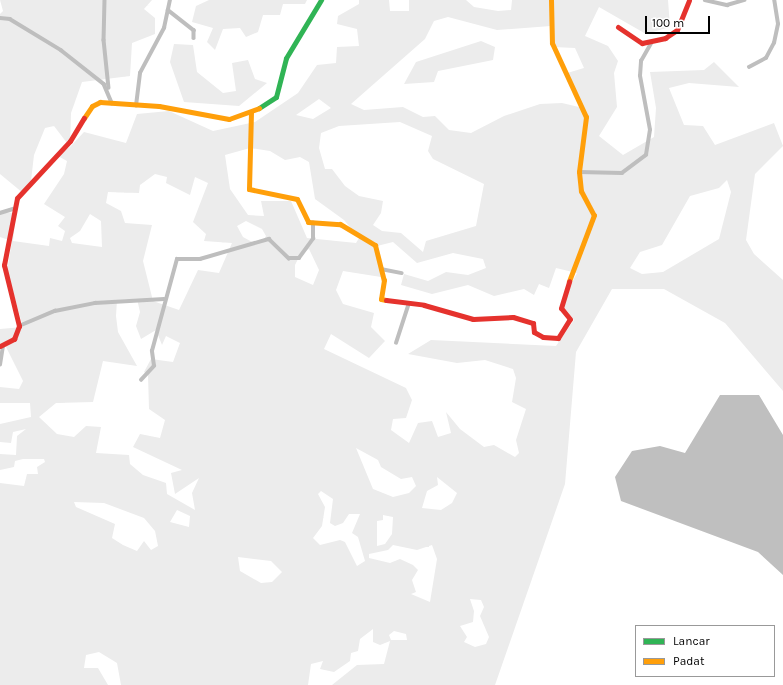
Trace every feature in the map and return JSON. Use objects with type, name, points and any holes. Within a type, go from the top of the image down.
[{"type":"street","points":[[106,0],[104,40],[109,89],[112,103]]},
{"type":"street","points":[[136,106],[140,73],[164,28],[170,0]]},
{"type":"street","points":[[0,365],[2,346],[14,339],[19,326],[4,273],[14,209],[21,190],[70,140],[92,106],[112,103],[185,109],[219,119],[251,112],[276,97],[286,58],[321,0]]},
{"type":"street","points":[[251,112],[248,189],[297,199],[306,220],[313,223],[340,224],[375,245],[381,269],[381,300],[408,305],[424,304],[473,319],[513,317],[533,323],[534,332],[543,337],[558,338],[570,319],[561,308],[562,301],[594,215],[581,191],[579,172],[586,117],[552,42],[551,0]]},
{"type":"street","points":[[579,172],[622,173],[646,155],[650,130],[640,76],[641,61],[651,44],[677,30],[689,0]]},
{"type":"street","points":[[705,0],[727,5],[744,0]]},
{"type":"street","points":[[749,67],[766,58],[774,43],[778,24],[774,0]]},
{"type":"street","points":[[168,10],[194,30],[194,38]]},
{"type":"street","points":[[0,18],[10,19],[40,35],[109,89]]},
{"type":"street","points":[[618,27],[629,37],[651,44]]},
{"type":"street","points":[[0,213],[14,209]]},
{"type":"street","points":[[141,380],[154,366],[152,351],[164,316],[164,299],[173,281],[177,259],[200,259],[269,239],[289,258],[299,258],[313,239],[313,223]]},
{"type":"street","points":[[381,269],[402,273]]},
{"type":"street","points":[[19,326],[55,311],[95,303],[164,299]]},
{"type":"street","points":[[396,343],[408,305]]},
{"type":"shaded area","points":[[0,0],[152,0],[144,9],[155,18],[155,34],[132,43],[130,76],[82,82],[71,113],[70,147],[54,126],[45,128],[34,155],[31,181],[23,193],[0,174],[0,14],[3,11]]},
{"type":"shaded area","points":[[209,0],[307,0],[305,4],[283,4],[280,15],[263,15],[258,32],[246,37],[240,28],[223,29],[215,50],[207,42],[213,28],[192,22],[196,6]]},
{"type":"shaded area","points":[[359,0],[389,0],[390,11],[409,11],[409,0],[466,0],[474,7],[498,11],[511,10],[512,0],[668,0],[670,27],[646,34],[599,7],[585,36],[608,46],[618,61],[614,73],[617,107],[599,136],[623,155],[654,137],[656,108],[650,72],[704,70],[714,62],[739,87],[689,83],[669,88],[684,125],[703,126],[715,145],[774,123],[783,146],[755,174],[746,240],[754,254],[783,280],[783,391],[725,323],[664,289],[612,289],[576,352],[565,484],[495,685],[332,685],[357,665],[384,664],[390,641],[380,645],[373,642],[373,629],[360,639],[358,651],[351,653],[350,661],[334,672],[320,669],[323,661],[311,664],[308,685],[121,685],[117,663],[99,652],[86,655],[84,668],[98,668],[108,685],[0,685],[0,483],[24,486],[27,474],[38,474],[37,467],[45,462],[44,459],[23,459],[15,461],[14,467],[0,470],[0,454],[16,455],[17,436],[26,429],[13,432],[11,443],[0,442],[0,424],[31,417],[30,403],[0,403],[0,387],[19,389],[23,381],[6,347],[0,346],[0,329],[23,327],[7,271],[12,241],[0,237],[0,212],[16,213],[13,241],[49,246],[50,238],[62,241],[65,231],[58,226],[65,217],[44,204],[64,174],[67,161],[56,155],[70,147],[84,132],[126,143],[137,114],[169,111],[213,131],[255,122],[298,93],[317,65],[336,63],[337,47],[359,46],[357,29],[337,24],[338,16],[359,4]],"holes":[[[448,17],[497,30],[551,26],[553,47],[575,48],[584,68],[564,74],[583,108],[562,103],[540,104],[504,116],[471,133],[449,130],[435,116],[423,117],[403,107],[364,110],[351,104],[425,39],[434,21]],[[319,99],[331,108],[313,119],[296,115]],[[400,122],[432,136],[428,151],[433,159],[484,184],[476,226],[426,241],[423,252],[401,233],[382,231],[373,225],[381,213],[383,201],[359,196],[345,186],[332,169],[325,169],[319,148],[321,133],[339,126]],[[250,148],[270,151],[285,160],[300,157],[309,162],[315,199],[344,220],[359,238],[356,243],[307,238],[291,201],[261,201],[264,216],[248,215],[230,189],[225,155]],[[155,174],[167,177],[166,183],[190,195],[195,177],[208,183],[193,222],[206,234],[204,241],[232,243],[219,273],[198,270],[179,310],[153,301],[143,261],[152,225],[125,223],[121,211],[106,203],[108,192],[139,193],[140,185]],[[727,180],[731,192],[719,239],[663,272],[642,274],[630,268],[640,252],[662,245],[690,196],[719,188]],[[90,214],[101,221],[102,247],[72,243],[70,238],[80,231]],[[246,221],[262,229],[266,236],[263,241],[254,243],[243,237],[237,226]],[[393,242],[417,263],[453,253],[483,259],[486,268],[468,275],[446,272],[428,281],[404,274],[401,285],[432,294],[468,285],[494,296],[524,289],[534,295],[539,284],[549,288],[556,268],[577,273],[561,303],[574,320],[556,346],[431,340],[408,354],[457,363],[485,360],[513,369],[516,378],[512,402],[526,409],[516,440],[519,453],[515,457],[494,445],[484,447],[460,429],[446,412],[451,433],[438,437],[432,421],[418,423],[409,443],[391,430],[393,419],[406,418],[412,400],[406,388],[324,349],[331,334],[369,358],[385,341],[371,327],[374,313],[343,304],[336,290],[343,271],[381,277],[377,246]],[[309,249],[319,270],[313,285],[295,277],[295,265],[301,253]],[[137,299],[140,312],[136,326],[141,339],[156,330],[162,345],[166,336],[180,343],[173,362],[151,359],[144,372],[148,375],[149,409],[165,420],[160,438],[140,434],[133,447],[182,470],[171,473],[175,494],[199,478],[192,493],[195,510],[167,494],[166,483],[143,475],[130,464],[129,455],[96,453],[101,427],[86,426],[74,437],[57,434],[39,417],[56,403],[93,402],[103,361],[137,366],[118,332],[116,316],[117,300]],[[356,448],[378,460],[381,467],[401,479],[412,477],[416,486],[409,493],[393,497],[373,489]],[[437,477],[457,493],[452,503],[441,510],[422,508],[427,491],[438,485]],[[321,491],[333,499],[330,523],[335,526],[343,523],[349,514],[360,514],[352,533],[358,537],[365,561],[357,566],[345,542],[340,540],[320,545],[313,538],[322,526],[325,507],[318,494]],[[74,502],[104,503],[144,518],[155,531],[158,546],[151,550],[144,541],[137,551],[112,538],[115,524],[76,507]],[[177,510],[190,516],[189,527],[170,522]],[[383,515],[393,517],[392,534],[385,544],[377,546],[377,521],[383,520]],[[393,545],[417,550],[432,545],[437,559],[430,602],[411,594],[416,592],[412,580],[418,570],[413,565],[400,559],[390,563],[369,558],[369,554],[388,550]],[[238,557],[271,561],[282,572],[272,582],[261,583],[240,571]],[[470,599],[481,600],[484,607],[480,616],[489,637],[486,644],[475,647],[464,642],[467,637],[460,626],[473,622],[474,611]],[[394,631],[406,634],[407,640],[391,640],[389,635]]]},
{"type":"shaded area","points":[[481,41],[495,47],[493,60],[438,71],[434,82],[404,84],[416,62]]},
{"type":"shaded area","points":[[174,44],[193,45],[197,72],[223,93],[236,91],[232,63],[248,60],[255,79],[267,83],[239,106],[184,102],[170,62]]},
{"type":"shaded area","points":[[720,395],[759,395],[783,435],[783,575],[758,552],[621,501],[615,477],[632,451],[660,446],[685,453]]},
{"type":"traffic: fast","points":[[259,108],[276,97],[286,58],[321,0]]},
{"type":"traffic: slow","points":[[551,0],[552,43],[586,117],[579,172],[581,191],[594,215],[569,281]]},
{"type":"traffic: slow","points":[[84,118],[92,106],[100,102],[159,106],[229,119],[259,108]]},
{"type":"traffic: slow","points":[[251,112],[249,189],[297,199],[308,222],[340,224],[375,245],[384,280],[381,299],[386,300]]},
{"type":"traffic: jam","points":[[618,27],[642,43],[665,38],[677,30],[689,0]]},
{"type":"traffic: jam","points":[[0,346],[14,339],[19,326],[4,265],[17,198],[70,141],[84,118]]},
{"type":"traffic: jam","points":[[386,300],[424,305],[473,319],[513,317],[533,323],[534,332],[543,337],[558,338],[570,319],[561,308],[569,281]]}]
